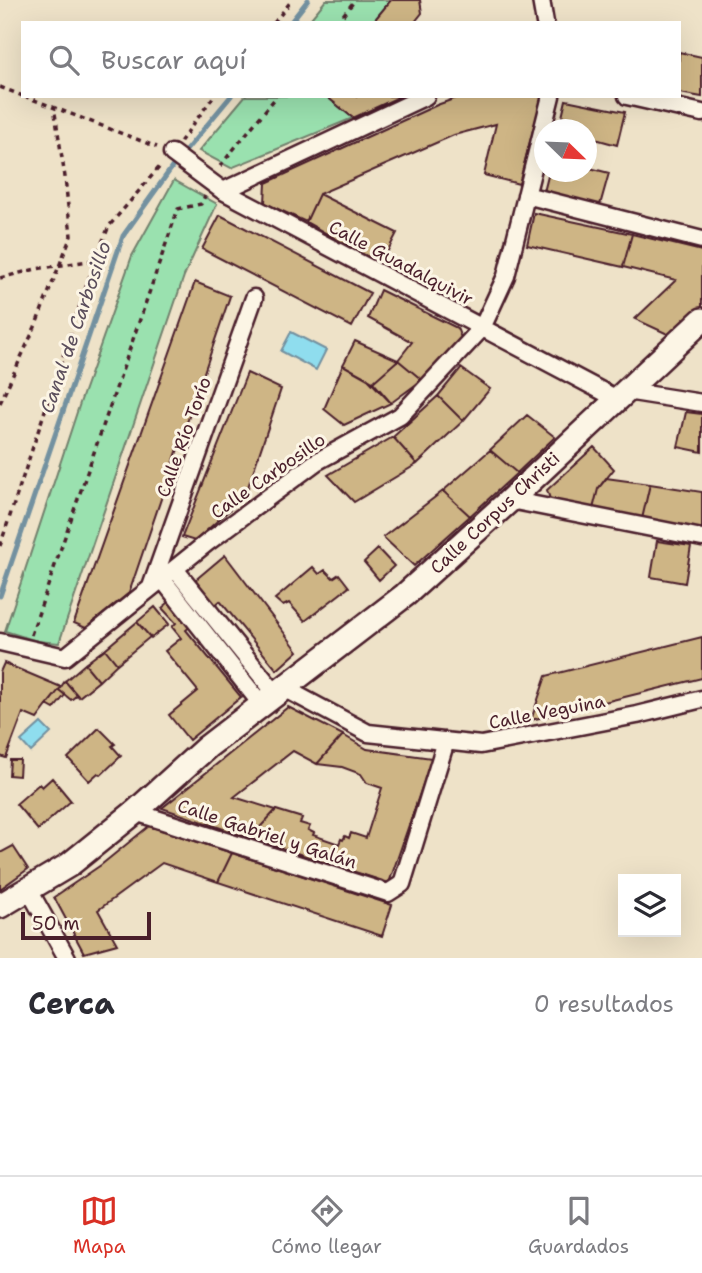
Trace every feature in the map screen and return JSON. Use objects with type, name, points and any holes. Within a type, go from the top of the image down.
[{"type":"main road","name":"Calle Corpus Christi","points":[[0,906],[69,865],[135,812],[207,747],[405,595],[702,320]]},
{"type":"street","points":[[541,0],[545,21]]},
{"type":"street","points":[[223,191],[422,98]]},
{"type":"street","name":"Calle Carbosillo","points":[[0,642],[65,657],[316,462],[400,415],[482,328],[506,276],[550,98]]},
{"type":"street","points":[[636,98],[702,113]]},
{"type":"street","name":"Calle Guadalquivir","points":[[172,153],[223,191],[482,328],[622,395],[702,403]]},
{"type":"street","points":[[526,195],[702,240]]},
{"type":"street","name":"Calle Río Torío","points":[[162,579],[254,298]]},
{"type":"street","points":[[510,500],[702,538]]},
{"type":"street","points":[[162,579],[274,696]]},
{"type":"street","name":"Calle Veguina","points":[[274,696],[368,733],[481,745],[637,715],[702,699]]},
{"type":"street","name":"Calle Gabriel y Galán","points":[[135,812],[388,893],[402,884],[446,741]]},
{"type":"street","points":[[29,890],[67,958]]},
{"type":"path","points":[[276,21],[292,0]]},
{"type":"path","points":[[339,21],[355,0]]},
{"type":"path","points":[[0,87],[21,95]]},
{"type":"path","points":[[29,98],[172,153]]},
{"type":"path","points":[[0,546],[95,260],[109,226],[172,153],[213,98]]},
{"type":"path","points":[[220,166],[275,98]]},
{"type":"path","points":[[0,403],[35,327],[71,236],[54,107]]},
{"type":"path","points":[[29,642],[178,209],[201,204],[207,195]]},
{"type":"path","points":[[0,278],[95,260]]},
{"type":"green space","points":[[326,0],[391,0],[374,21],[309,21]]},
{"type":"green space","points":[[243,98],[328,98],[353,118],[231,168],[199,151]]},
{"type":"green space","points":[[174,180],[217,204],[184,276],[59,643],[37,641],[5,631],[132,256]]},
{"type":"water","points":[[291,332],[326,350],[316,370],[281,351]]},
{"type":"water","points":[[41,723],[51,733],[31,752],[21,741]]},
{"type":"building","points":[[391,0],[420,0],[422,13],[416,21],[374,21]]},
{"type":"building","points":[[681,52],[702,57],[702,97],[681,93]]},
{"type":"building","points":[[328,98],[397,98],[353,118]]},
{"type":"building","points":[[456,98],[541,98],[519,184],[484,175],[496,124],[454,135],[319,194],[306,222],[265,203],[266,183]]},
{"type":"building","points":[[566,100],[625,112],[617,145],[597,139],[597,119],[562,119]]},
{"type":"building","points":[[597,170],[609,173],[600,205],[544,192],[546,182],[597,182]]},
{"type":"building","points":[[319,194],[397,233],[381,264],[306,222]]},
{"type":"building","points":[[534,213],[632,234],[623,267],[527,245]]},
{"type":"building","points":[[220,215],[370,293],[352,327],[202,249]]},
{"type":"building","points":[[632,234],[702,251],[702,307],[672,336],[635,319],[676,280],[623,267]]},
{"type":"building","points":[[195,282],[230,296],[129,593],[86,628],[74,623]]},
{"type":"building","points":[[380,290],[457,328],[461,338],[422,380],[398,360],[412,342],[368,318]]},
{"type":"building","points":[[355,341],[398,360],[373,382],[343,365]]},
{"type":"building","points":[[398,360],[422,380],[391,403],[373,382]]},
{"type":"building","points":[[343,365],[367,378],[391,403],[344,425],[324,409]]},
{"type":"building","points":[[461,368],[490,389],[463,421],[438,396]]},
{"type":"building","points":[[247,373],[281,389],[245,496],[195,541],[182,537]]},
{"type":"building","points":[[438,396],[463,421],[417,464],[393,437]]},
{"type":"building","points":[[686,412],[702,414],[702,452],[678,447]]},
{"type":"building","points":[[527,415],[555,437],[517,473],[490,450]]},
{"type":"building","points":[[393,437],[417,464],[354,502],[328,475]]},
{"type":"building","points":[[594,447],[614,469],[598,489],[593,509],[551,502],[547,490]]},
{"type":"building","points":[[490,450],[517,473],[470,516],[443,491]]},
{"type":"building","points":[[606,478],[650,484],[642,519],[593,509],[598,489]]},
{"type":"building","points":[[650,484],[702,492],[702,530],[642,519]]},
{"type":"building","points":[[443,491],[470,516],[414,566],[383,537]]},
{"type":"building","points":[[657,541],[691,546],[685,583],[651,577]]},
{"type":"building","points":[[378,549],[394,566],[379,580],[364,562]]},
{"type":"building","points":[[225,555],[298,651],[277,670],[220,601],[186,630],[241,697],[189,740],[169,715],[198,691],[165,651],[181,638],[172,627],[176,623],[162,608]]},
{"type":"building","points":[[313,567],[319,574],[325,570],[333,578],[339,574],[349,587],[305,621],[289,603],[283,606],[275,599]]},
{"type":"building","points":[[155,607],[169,624],[151,638],[137,622]]},
{"type":"building","points":[[137,622],[150,637],[117,664],[105,649]]},
{"type":"building","points":[[702,637],[702,678],[531,720],[546,676]]},
{"type":"building","points":[[105,649],[117,664],[99,681],[85,664]]},
{"type":"building","points":[[4,663],[61,687],[37,719],[23,713],[6,758],[0,756],[0,672]]},
{"type":"building","points":[[85,664],[99,681],[79,697],[65,681]]},
{"type":"building","points":[[65,681],[77,695],[71,700],[59,690]]},
{"type":"building","points":[[59,690],[65,695],[54,709],[47,705]]},
{"type":"building","points":[[288,707],[343,735],[317,764],[293,751],[234,797],[276,810],[250,838],[162,808]]},
{"type":"building","points":[[99,728],[115,744],[112,746],[121,756],[101,775],[98,773],[89,781],[68,758]]},
{"type":"building","points":[[343,735],[367,749],[432,758],[389,883],[250,838],[276,810],[302,818],[300,823],[310,826],[308,830],[314,833],[313,835],[339,844],[345,836],[349,838],[351,833],[366,838],[382,788],[367,783],[361,774],[342,767],[317,764]]},
{"type":"building","points":[[10,760],[20,760],[19,776],[9,775]]},
{"type":"building","points":[[52,778],[71,801],[38,830],[16,804],[39,784],[42,787]]},
{"type":"building","points":[[149,826],[232,853],[218,882],[162,863],[98,910],[117,944],[84,953],[54,897],[101,865]]},
{"type":"building","points":[[13,846],[28,869],[0,889],[0,853]]},
{"type":"building","points":[[232,853],[392,905],[382,936],[218,882]]},
{"type":"waterway","name":"Canal de Carbosillo","points":[[292,21],[308,0]]},
{"type":"waterway","name":"Canal de Carbosillo","points":[[0,596],[123,236],[173,166],[229,98]]}]
